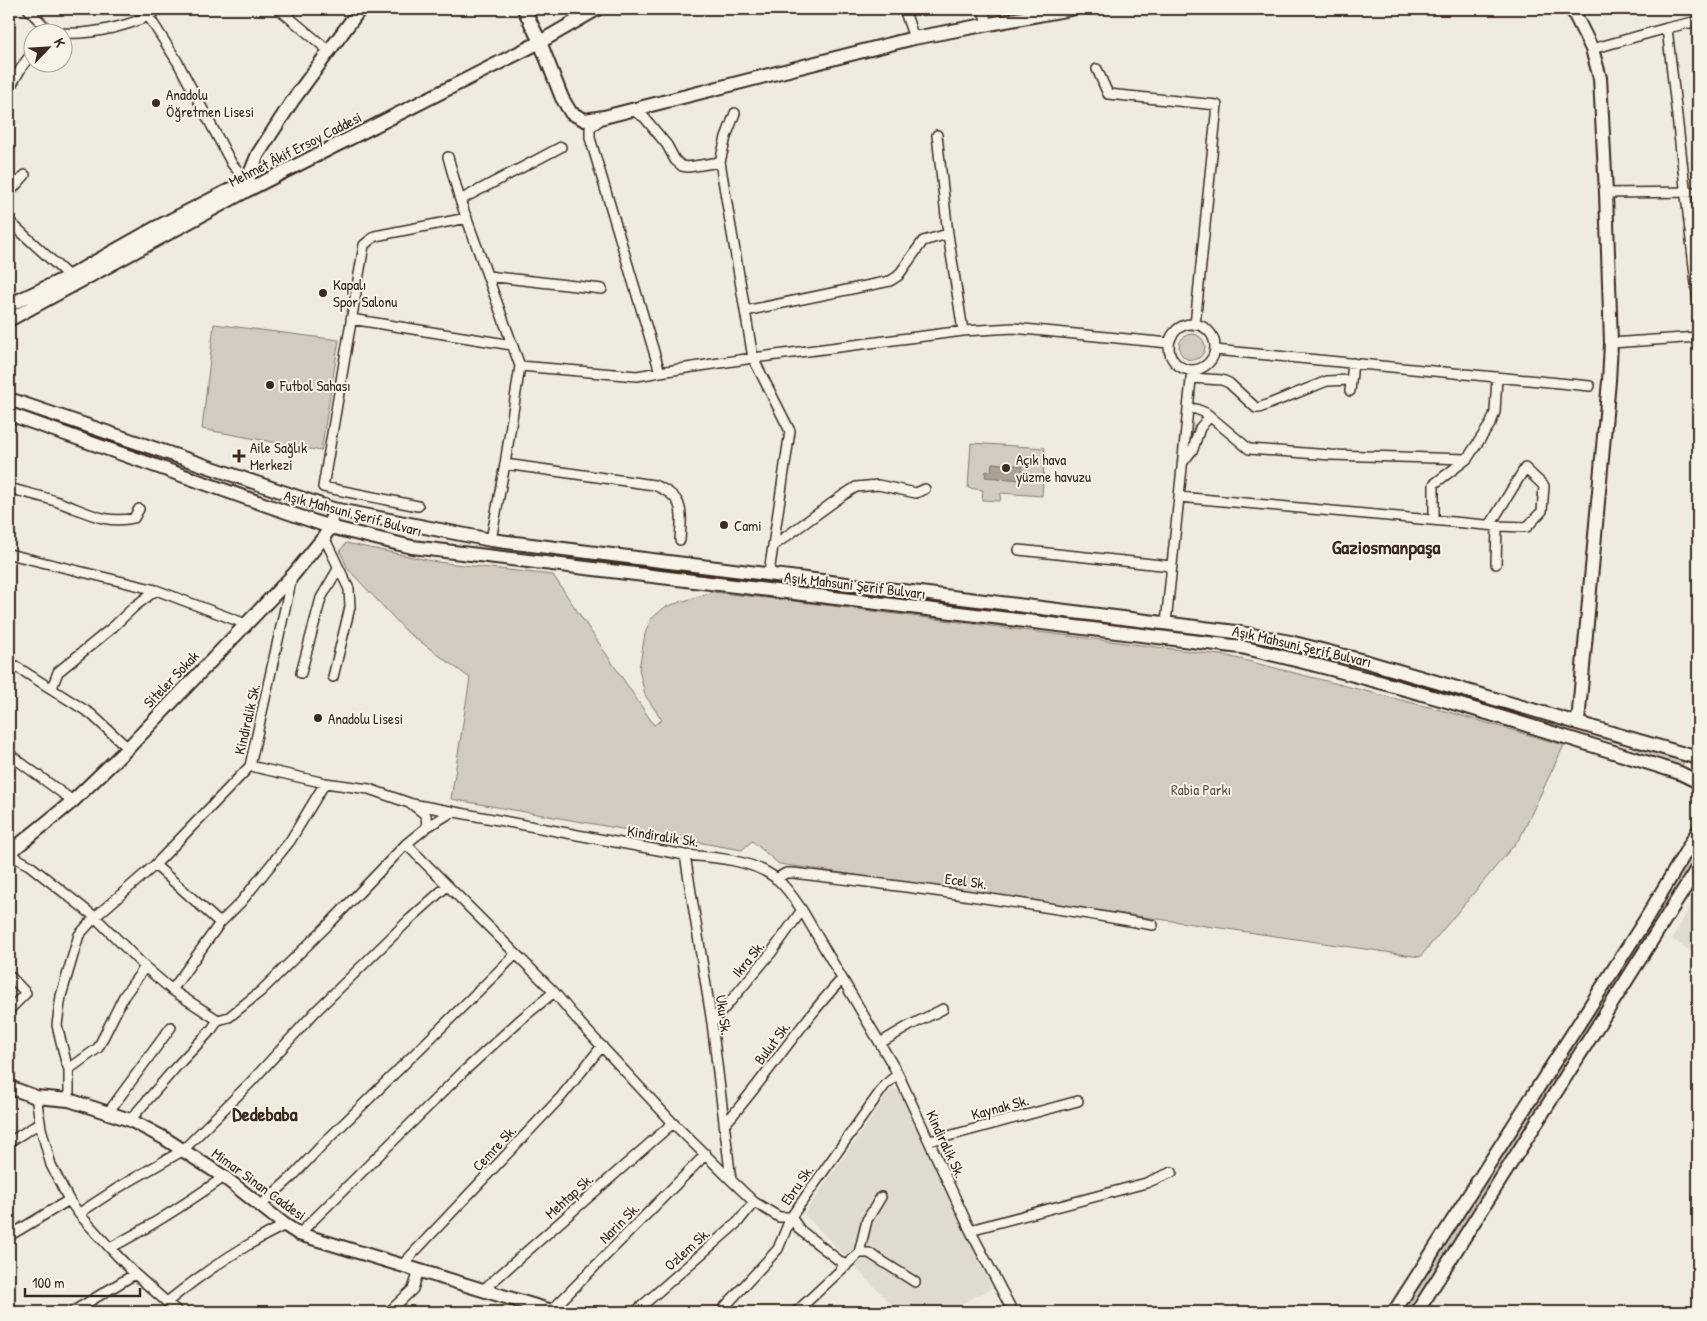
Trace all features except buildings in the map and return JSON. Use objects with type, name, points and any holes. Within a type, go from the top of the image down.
[{"type":"main road","points":[[247,181],[258,154],[293,100],[360,9]]},
{"type":"main road","points":[[524,9],[562,98],[572,113],[585,120],[604,117],[914,38],[988,24],[1017,14],[1071,9]]},
{"type":"main road","name":"Mehmet Âkif Ersoy Caddesi","points":[[9,305],[73,280],[246,192],[538,38],[582,9]]},
{"type":"main road","name":"Mehmet Âkif Ersoy Caddesi","points":[[9,320],[157,227],[597,9]]},
{"type":"main road","points":[[1572,9],[1592,49],[1600,78],[1611,343],[1578,722]]},
{"type":"main road","name":"Aşık Mahsuni Şerif Bulvarı","points":[[9,399],[333,509],[491,540],[1236,632],[1290,642],[1364,661],[1698,758]]},
{"type":"main road","name":"Aşık Mahsuni Şerif Bulvarı","points":[[9,414],[188,478],[327,532],[412,547],[1241,647],[1324,666],[1479,709],[1680,773],[1698,782]]},
{"type":"main road","name":"Siteler Sokak","points":[[9,853],[74,801],[128,748],[293,575],[327,532],[333,509]]},
{"type":"main road","points":[[1394,1312],[1644,922],[1698,832]]},
{"type":"main road","points":[[1417,1312],[1698,867]]},
{"type":"main road","name":"Mimar Sinan Caddesi","points":[[9,1087],[36,1097],[69,1100],[130,1120],[164,1138],[224,1177],[299,1234],[484,1290],[531,1309],[553,1312]]},
{"type":"street","points":[[28,9],[40,22]]},
{"type":"street","points":[[72,34],[104,31],[146,12],[159,9]]},
{"type":"street","points":[[279,9],[329,50]]},
{"type":"street","points":[[904,9],[914,38]]},
{"type":"street","points":[[982,9],[988,24]]},
{"type":"street","points":[[146,12],[177,61],[232,164],[247,181]]},
{"type":"street","points":[[1592,49],[1698,21]]},
{"type":"street","points":[[1667,28],[1698,302]]},
{"type":"street","points":[[9,88],[22,65]]},
{"type":"street","points":[[1097,69],[1108,94],[1217,105],[1195,325]]},
{"type":"street","points":[[632,110],[644,117],[668,145],[675,160],[682,166],[688,167],[720,162]]},
{"type":"street","points":[[736,113],[726,137],[720,162],[745,311],[753,358],[790,431],[769,573]]},
{"type":"street","points":[[604,117],[590,128],[590,138],[660,372]]},
{"type":"street","points":[[937,135],[948,234],[963,331]]},
{"type":"street","points":[[460,200],[561,147]]},
{"type":"street","points":[[448,156],[460,200],[520,366],[491,540]]},
{"type":"street","points":[[9,193],[25,175]]},
{"type":"street","points":[[1606,193],[1698,192]]},
{"type":"street","points":[[418,506],[322,486],[364,245],[375,236],[467,218]]},
{"type":"street","points":[[9,221],[73,280]]},
{"type":"street","points":[[745,311],[890,281],[898,276],[923,242],[948,234]]},
{"type":"street","points":[[488,276],[602,289]]},
{"type":"street","points":[[351,319],[512,345]]},
{"type":"street","points":[[1191,374],[1207,364],[1215,350],[1214,343],[1208,332],[1202,327],[1195,325],[1179,329],[1173,335],[1169,343],[1173,361],[1191,374],[1229,383],[1256,408],[1327,381],[1351,380]]},
{"type":"street","points":[[520,366],[637,376],[753,358],[963,331],[1013,328],[1169,343]]},
{"type":"street","points":[[1611,343],[1698,337]]},
{"type":"street","points":[[1215,350],[1590,386]]},
{"type":"street","points":[[1350,391],[1352,363]]},
{"type":"street","points":[[1166,623],[1191,374]]},
{"type":"street","points":[[1434,520],[1434,484],[1467,459],[1492,423],[1497,377]]},
{"type":"street","points":[[1188,408],[1206,413],[1249,449],[1331,455],[1467,459]]},
{"type":"street","points":[[1183,462],[1193,449],[1200,428],[1210,416]]},
{"type":"street","points":[[505,464],[654,485],[668,490],[676,498],[681,514],[680,540]]},
{"type":"street","points":[[1179,497],[1434,520],[1494,525],[1527,527],[1542,511],[1544,486],[1525,468],[1494,525],[1496,564]]},
{"type":"street","points":[[773,546],[856,487],[878,485],[916,493],[925,489]]},
{"type":"street","points":[[9,488],[57,501],[105,519],[121,521],[134,518],[139,509]]},
{"type":"street","points":[[327,532],[338,569],[349,589],[350,607],[333,677]]},
{"type":"street","points":[[1019,550],[1171,566]]},
{"type":"street","points":[[9,554],[156,590],[246,624]]},
{"type":"street","points":[[301,673],[322,598],[338,569]]},
{"type":"street","name":"Kindiralik Sk.","points":[[293,575],[250,766],[325,783],[369,789],[412,804],[452,812],[685,855],[724,858],[755,868],[776,879],[802,910],[898,1074],[970,1230],[1013,1312]]},
{"type":"street","points":[[52,688],[58,672],[156,590]]},
{"type":"street","points":[[9,662],[91,714],[128,748]]},
{"type":"street","points":[[9,754],[74,801]]},
{"type":"street","points":[[69,1100],[69,1069],[57,1025],[61,996],[79,935],[95,917],[155,865],[250,766]]},
{"type":"street","points":[[172,990],[220,923],[241,902],[290,841],[325,783]]},
{"type":"street","points":[[412,804],[426,815],[427,827]]},
{"type":"street","points":[[130,1120],[218,1020],[230,1017],[261,991],[406,844],[427,827],[452,812]]},
{"type":"street","points":[[406,844],[554,992],[580,1023],[673,1123],[731,1180],[754,1202],[779,1217],[791,1218],[800,1230],[846,1266]]},
{"type":"street","points":[[9,853],[29,865],[95,917],[145,967],[172,990],[218,1020]]},
{"type":"street","name":"Uku Sk.","points":[[685,855],[712,1023],[731,1180]]},
{"type":"street","points":[[155,865],[220,923]]},
{"type":"street","name":"Ecel Sk.","points":[[776,879],[793,873],[922,888],[1153,925]]},
{"type":"street","points":[[80,1216],[84,1210],[120,1186],[182,1151],[244,1089],[316,1011],[447,886]]},
{"type":"street","name":"Ikra Sk.","points":[[712,1023],[771,953],[802,910]]},
{"type":"street","points":[[260,1206],[293,1176],[323,1144],[515,955]]},
{"type":"street","points":[[69,1069],[98,1048],[124,996],[145,967]]},
{"type":"street","points":[[9,975],[26,993],[9,1010]]},
{"type":"street","name":"Bulut Sk.","points":[[725,1124],[748,1098],[820,1002],[842,979]]},
{"type":"street","points":[[299,1234],[462,1073],[554,992]]},
{"type":"street","points":[[880,1043],[943,1008]]},
{"type":"street","points":[[107,1114],[171,1027]]},
{"type":"street","name":"Cemre Sk.","points":[[402,1265],[561,1097],[602,1046]]},
{"type":"street","name":"Ebru Sk.","points":[[720,1312],[778,1249],[791,1218],[885,1085],[898,1074]]},
{"type":"street","points":[[36,1097],[40,1122],[52,1165],[69,1200],[80,1216],[135,1274],[178,1312]]},
{"type":"street","name":"Kaynak Sk.","points":[[930,1141],[1078,1101]]},
{"type":"street","points":[[9,1142],[40,1122]]},
{"type":"street","name":"Mehtap Sk.","points":[[484,1290],[673,1123]]},
{"type":"street","name":"Narin Sk.","points":[[553,1312],[706,1154]]},
{"type":"street","points":[[970,1230],[1146,1183],[1172,1172]]},
{"type":"street","points":[[110,1248],[180,1208],[224,1177]]},
{"type":"street","points":[[796,1312],[859,1253],[867,1220],[881,1197]]},
{"type":"street","points":[[9,1236],[69,1200]]},
{"type":"street","name":"Ozlem Sk.","points":[[635,1312],[738,1222],[754,1202]]},
{"type":"street","points":[[167,1302],[218,1262],[285,1225]]},
{"type":"street","points":[[859,1253],[869,1253],[915,1282]]},
{"type":"street","points":[[389,1312],[413,1290],[418,1270]]},
{"type":"street","points":[[72,1312],[135,1274]]},
{"type":"shaded area","name":"Açık hava yüzme havuzu","points":[[992,463],[1023,466],[1021,480],[985,477],[986,471],[991,472]]},
{"type":"shaded area","points":[[1698,893],[1698,956],[1672,939]]},
{"type":"shaded area","points":[[892,1088],[901,1090],[992,1288],[948,1312],[899,1312],[804,1214]]},
{"type":"green space","name":"Futbol Sahası","points":[[214,324],[339,340],[321,451],[202,429]]},
{"type":"green space","points":[[1192,334],[1201,338],[1205,347],[1201,356],[1192,360],[1183,356],[1179,347],[1183,338]]},
{"type":"green space","name":"Açık hava yüzme havuzu","points":[[971,443],[1045,448],[1042,496],[1001,493],[1000,501],[982,500],[983,490],[968,488]]},
{"type":"green space","name":"Rabia Parkı","points":[[346,543],[437,562],[553,575],[654,725],[662,720],[645,695],[639,669],[645,634],[650,620],[665,607],[712,592],[1228,656],[1452,713],[1564,745],[1520,838],[1420,957],[779,864],[752,841],[742,850],[451,799],[470,678],[407,632],[348,569],[340,551]]},
{"type":"green space","points":[[1640,745],[1684,759],[1682,767],[1638,753]]},
{"type":"green space","points":[[1698,842],[1698,858],[1409,1312],[1401,1312]]},
{"type":"place","name":"Anadolu Öğretmen Lisesi","points":[[156,103]]},
{"type":"place","name":"Kapalı Spor Salonu","points":[[323,293]]},
{"type":"place","name":"Futbol Sahası","points":[[270,385]]},
{"type":"place","name":"Aile Sağlık Merkezi","points":[[239,456]]},
{"type":"place","name":"Açık hava yüzme havuzu","points":[[1006,468]]},
{"type":"place","name":"Cami","points":[[724,525]]},
{"type":"place","name":"Anadolu Lisesi","points":[[318,718]]},
{"type":"district","name":"Gaziosmanpaşa","points":[[1386,546]]},
{"type":"district","name":"Dedebaba","points":[[265,1113]]}]
